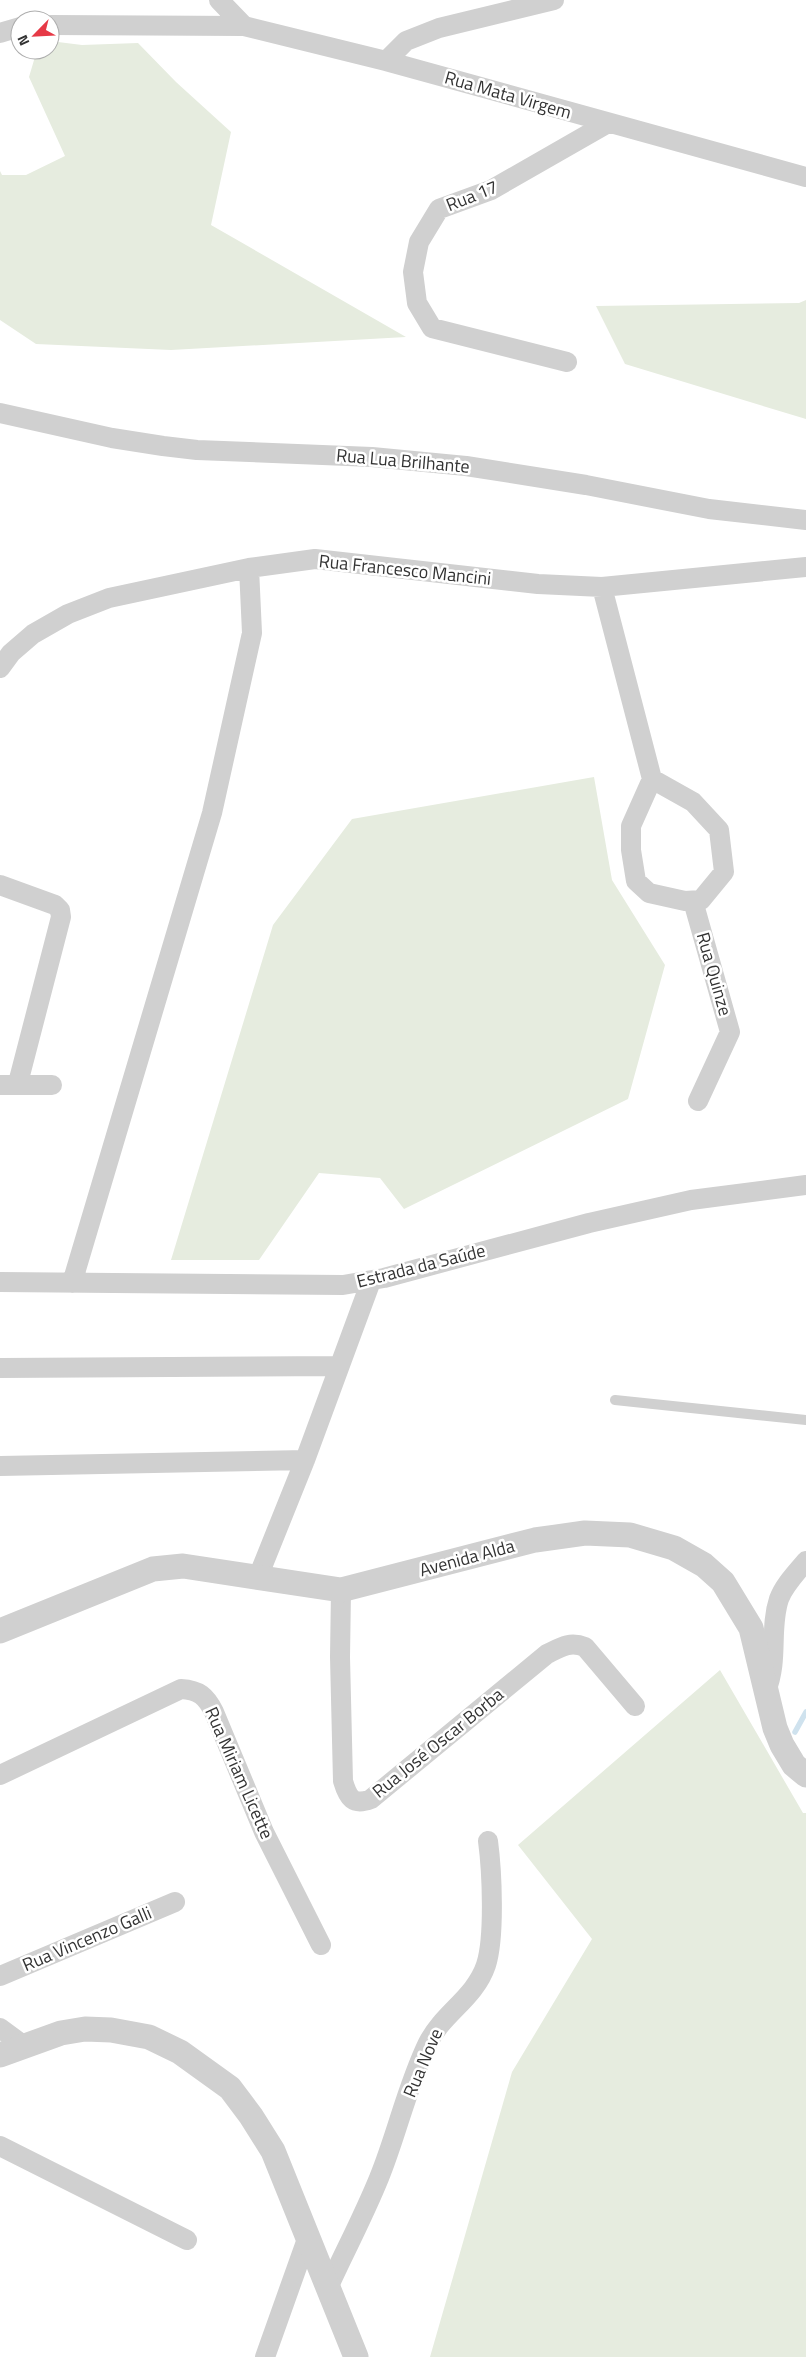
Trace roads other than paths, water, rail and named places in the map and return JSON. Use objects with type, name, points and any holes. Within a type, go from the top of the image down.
[{"type":"street","points":[[219,0],[244,26]]},
{"type":"street","points":[[386,61],[406,41],[439,28],[554,0]]},
{"type":"street","name":"Rua Mata Virgem","points":[[60,24],[244,26],[386,61],[806,177]]},
{"type":"street","name":"Rua 17","points":[[567,362],[432,328],[417,303],[413,272],[419,242],[439,209],[491,190],[608,123]]},
{"type":"street","name":"Rua Lua Brilhante","points":[[0,413],[112,438],[163,446],[207,450],[372,457],[466,466],[586,485],[710,509],[806,520]]},
{"type":"street","name":"Rua Francesco Mancini","points":[[0,668],[11,653],[33,634],[68,614],[109,598],[249,568],[315,559],[538,584],[602,587],[806,567]]},
{"type":"street","points":[[72,1282],[212,814],[252,632],[249,568]]},
{"type":"street","points":[[602,587],[652,780],[631,826],[631,850],[636,881],[649,893],[685,901],[701,900],[724,872],[719,830],[693,802],[652,780]]},
{"type":"street","points":[[0,885],[55,905],[60,910],[61,917],[9,1084],[52,1085]]},
{"type":"street","name":"Rua Quinze","points":[[694,901],[730,1032],[698,1101]]},
{"type":"street","name":"Estrada da Saúde","points":[[0,1282],[343,1285],[371,1281],[589,1223],[691,1200],[806,1184]]},
{"type":"street","points":[[258,1577],[305,1460],[371,1281]]},
{"type":"street","points":[[0,1368],[339,1366]]},
{"type":"street","points":[[0,1466],[305,1460]]},
{"type":"street","name":"Avenida Alda","points":[[0,1631],[153,1569],[183,1566],[341,1590],[535,1540],[585,1533],[630,1535],[674,1548],[704,1564],[723,1582],[750,1628],[775,1728],[782,1745],[794,1765],[806,1775]]},
{"type":"street","points":[[766,1691],[772,1676],[776,1610],[779,1597],[806,1561]]},
{"type":"street","name":"Rua José Oscar Borba","points":[[341,1590],[340,1657],[343,1781],[346,1793],[353,1800],[361,1803],[371,1799],[547,1654],[564,1645],[576,1643],[585,1647],[635,1706]]},
{"type":"street","name":"Rua Miriam Licette","points":[[0,1775],[181,1689],[195,1690],[206,1697],[214,1712],[264,1832],[321,1945]]},
{"type":"street","name":"Rua Nove","points":[[328,2288],[379,2179],[427,2044],[443,2019],[476,1986],[486,1965],[491,1916],[491,1863],[488,1841]]},
{"type":"street","name":"Rua Vincenzo Galli","points":[[0,1976],[175,1902]]},
{"type":"street","points":[[0,2028],[23,2045]]},
{"type":"street","points":[[0,2056],[23,2045],[61,2033],[94,2029],[111,2030],[149,2037],[180,2052],[230,2088],[251,2116],[273,2152],[356,2357]]},
{"type":"street","points":[[0,2146],[187,2240]]},
{"type":"street","points":[[265,2357],[307,2239]]},
{"type":"lane","points":[[616,1400],[806,1420]]},
{"type":"waterway","points":[[795,1732],[806,1712]]}]
